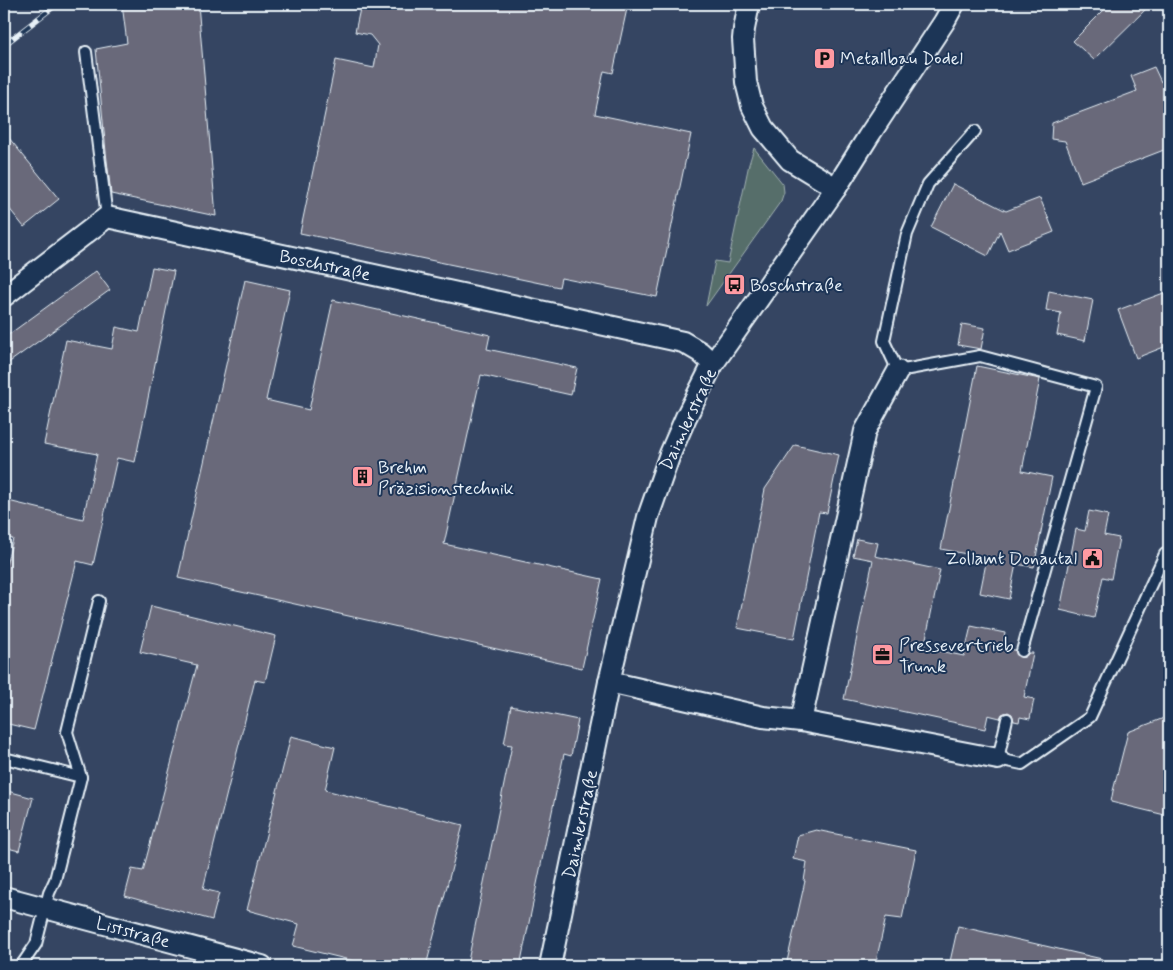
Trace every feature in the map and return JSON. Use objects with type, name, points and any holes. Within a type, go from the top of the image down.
[{"type":"street","points":[[750,4],[743,39],[746,82],[752,106],[763,128],[790,160],[836,188]]},
{"type":"street","name":"Daimlerstraße","points":[[550,966],[610,682],[648,517],[670,454],[686,417],[713,364],[836,188],[954,4]]},
{"type":"street","points":[[4,296],[107,217]]},
{"type":"street","name":"Boschstraße","points":[[107,217],[683,342],[700,352],[713,364]]},
{"type":"street","points":[[801,721],[865,431],[898,371]]},
{"type":"street","points":[[610,682],[763,717],[801,721],[998,760]]},
{"type":"street","name":"Liststraße","points":[[4,897],[262,966]]},
{"type":"lane","points":[[86,52],[107,217]]},
{"type":"lane","points":[[975,131],[928,184],[907,234],[884,341],[898,371],[980,356],[1096,386],[1022,651]]},
{"type":"lane","points":[[1007,719],[998,760],[1022,764],[1090,717],[1165,554]]},
{"type":"lane","points":[[21,966],[36,944],[49,894],[55,880],[80,777],[67,732],[100,601]]},
{"type":"lane","points":[[4,758],[80,777]]},
{"type":"shaded area","points":[[4,4],[1169,4],[1169,966],[4,966]]},
{"type":"green space","points":[[754,148],[783,184],[784,192],[781,201],[706,306],[715,261],[728,263]]},
{"type":"building","points":[[122,4],[198,4],[216,216],[111,194],[96,49],[127,43]]},
{"type":"building","points":[[361,4],[628,4],[613,73],[604,71],[595,114],[691,134],[657,297],[561,278],[559,287],[300,233],[336,60],[374,68],[378,45],[370,35],[355,32]]},
{"type":"building","points":[[1110,4],[1151,4],[1094,60],[1073,41]]},
{"type":"building","points":[[1154,67],[1161,82],[1169,79],[1169,148],[1081,182],[1065,141],[1051,139],[1052,123],[1137,91],[1131,76]]},
{"type":"building","points":[[4,132],[59,199],[24,227],[4,202]]},
{"type":"building","points":[[953,184],[1006,211],[1040,198],[1054,232],[1008,250],[1000,231],[988,256],[931,227]]},
{"type":"building","points":[[152,267],[174,271],[135,462],[117,458],[93,565],[77,561],[34,730],[4,723],[4,573],[13,539],[4,537],[4,500],[83,519],[97,454],[44,444],[66,340],[112,349],[116,327],[139,332]]},
{"type":"building","points":[[96,271],[110,290],[4,366],[4,338]]},
{"type":"building","name":"Brehm Präzisionstechnik","points":[[245,280],[290,290],[266,400],[309,410],[333,300],[490,335],[487,349],[577,368],[571,395],[481,375],[444,544],[602,579],[582,668],[178,578]]},
{"type":"building","points":[[1049,291],[1093,300],[1085,341],[1057,335],[1061,313],[1046,310]]},
{"type":"building","points":[[1169,291],[1169,345],[1136,358],[1118,310]]},
{"type":"building","points":[[962,324],[985,328],[981,349],[958,345]]},
{"type":"building","points":[[977,366],[1040,379],[1022,471],[1052,477],[1034,567],[1016,564],[1009,599],[980,593],[987,558],[941,549]]},
{"type":"building","points":[[795,445],[839,455],[827,513],[819,512],[794,639],[737,628],[765,489]]},
{"type":"building","name":"Zollamt Donautal","points":[[1089,511],[1108,515],[1104,535],[1119,538],[1111,579],[1103,577],[1094,618],[1060,610],[1076,529],[1085,531]]},
{"type":"building","points":[[857,539],[878,543],[875,556],[940,570],[924,648],[964,656],[971,626],[1005,633],[1002,648],[1015,650],[1020,657],[1033,653],[1024,697],[1034,699],[1030,719],[1020,717],[1019,722],[1014,721],[1012,714],[1008,712],[1002,714],[1000,718],[988,715],[985,729],[844,699],[873,560],[853,556]]},
{"type":"building","points":[[151,606],[276,636],[265,682],[255,680],[203,889],[219,893],[212,920],[125,896],[132,869],[143,871],[197,665],[140,652]]},
{"type":"building","points":[[511,706],[578,720],[571,756],[564,754],[520,966],[467,966],[512,745],[504,744]]},
{"type":"building","points":[[1169,716],[1169,816],[1111,802],[1128,732]]},
{"type":"building","points":[[291,736],[335,747],[325,790],[463,825],[426,966],[374,966],[293,946],[299,924],[247,910]]},
{"type":"building","points":[[4,790],[33,798],[19,851],[4,847]]},
{"type":"building","points":[[816,830],[916,850],[902,919],[886,917],[875,966],[786,966],[805,881],[807,862],[793,859],[798,835]]},
{"type":"building","points":[[958,926],[1102,959],[1101,966],[949,966]]},
{"type":"railway","points":[[4,10],[11,4]]},
{"type":"railway","points":[[4,45],[57,4]]},
{"type":"place","name":"Metallbau Dodel","points":[[824,58]]},
{"type":"place","name":"Boschstraße","points":[[734,285]]},
{"type":"place","name":"Brehm Präzisionstechnik","points":[[362,477]]},
{"type":"place","name":"Zollamt Donautal","points":[[1093,558]]},
{"type":"place","name":"Pressevertrieb Trunk","points":[[883,655]]}]
